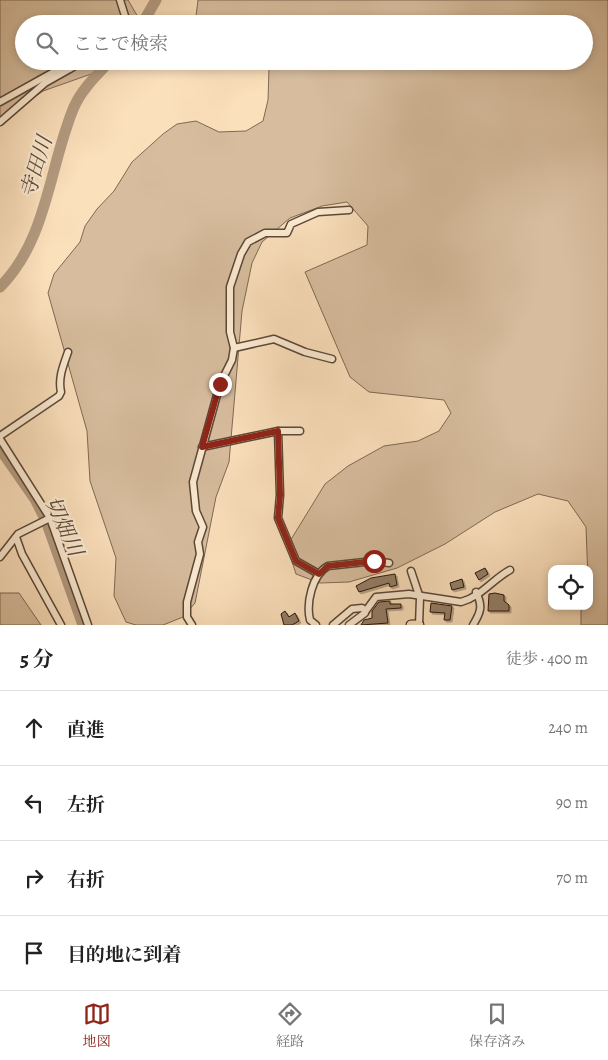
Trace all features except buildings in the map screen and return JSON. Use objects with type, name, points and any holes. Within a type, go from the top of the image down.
[{"type":"main road","points":[[411,625],[419,625]]},
{"type":"street","points":[[120,0],[125,15]]},
{"type":"street","points":[[0,102],[57,70]]},
{"type":"street","points":[[0,122],[45,83],[68,70]]},
{"type":"street","points":[[192,625],[187,617],[187,602],[200,554],[198,542],[203,527],[196,511],[193,482],[220,384],[232,360],[234,348],[230,332],[230,287],[241,254],[248,242],[265,233],[287,233],[290,224],[318,212],[349,210]]},
{"type":"street","points":[[234,348],[274,339],[304,352],[332,359]]},
{"type":"street","points":[[68,352],[59,384],[61,392],[59,396],[0,438],[50,518],[88,625]]},
{"type":"street","points":[[202,447],[278,431],[300,431]]},
{"type":"street","points":[[278,431],[280,495],[278,518],[296,561],[319,574]]},
{"type":"street","points":[[0,557],[16,537],[50,518]]},
{"type":"street","points":[[16,537],[22,554],[61,625]]},
{"type":"street","points":[[316,625],[310,620],[309,605],[313,585],[319,574],[328,566],[374,561],[389,563]]},
{"type":"street","points":[[349,625],[365,612],[376,597],[420,596],[461,602],[477,594],[510,570]]},
{"type":"street","points":[[411,571],[420,596],[419,625]]},
{"type":"street","points":[[473,625],[481,610],[477,594]]},
{"type":"street","points":[[333,625],[352,609],[362,608],[365,612]]},
{"type":"shaded area","points":[[0,0],[128,0],[137,15],[15,15],[15,70],[102,70],[43,91],[21,106],[0,126]]},
{"type":"shaded area","points":[[198,0],[608,0],[608,625],[581,625],[581,610],[593,610],[593,565],[587,565],[586,527],[568,501],[538,494],[495,512],[445,544],[397,568],[349,582],[320,583],[296,574],[287,546],[325,484],[348,466],[384,446],[418,441],[439,431],[451,413],[444,400],[369,392],[350,377],[305,272],[367,245],[368,226],[347,202],[322,206],[290,218],[262,242],[252,263],[242,311],[229,462],[216,497],[195,603],[183,617],[163,625],[136,625],[126,622],[114,596],[116,558],[90,481],[87,431],[48,293],[54,274],[80,242],[85,226],[97,209],[114,191],[132,162],[177,124],[196,121],[219,132],[246,131],[263,121],[268,100],[269,70],[593,70],[593,15],[196,15]]},
{"type":"shaded area","points":[[0,593],[19,593],[41,625],[0,625]]},
{"type":"waterway","name":"寺田川","points":[[147,15],[156,0]]},
{"type":"waterway","name":"寺田川","points":[[0,287],[16,268],[38,225],[66,130],[77,100],[102,70]]},
{"type":"waterway","name":"切畑川","points":[[0,449],[35,499],[46,521],[83,625]]},
{"type":"route","points":[[220,384],[202,447],[278,431],[280,495],[277,513],[285,538],[296,561],[319,574],[328,566],[374,561]]}]
